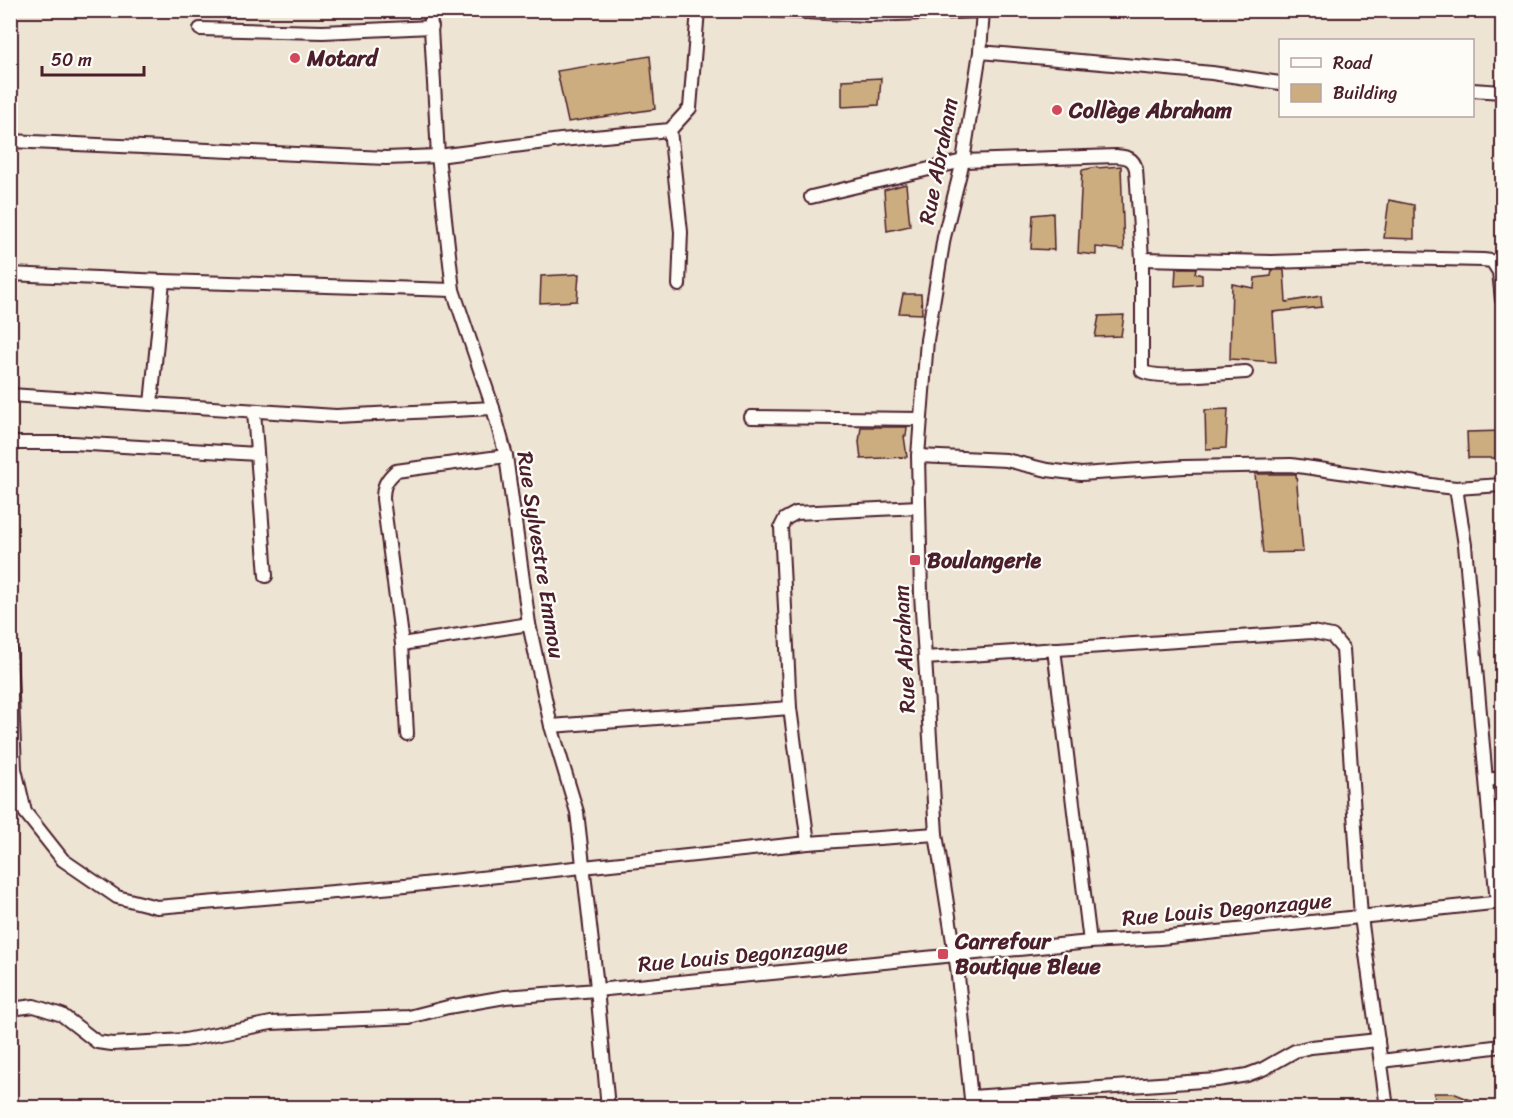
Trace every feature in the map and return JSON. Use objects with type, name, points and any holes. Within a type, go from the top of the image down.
[{"type":"street","name":"Rue Sylvestre Emmou","points":[[430,10],[438,156],[453,290],[493,408],[506,456],[529,624],[551,726],[577,812],[608,1107]]},
{"type":"street","points":[[10,141],[386,158],[438,156],[670,129],[690,108],[698,10]]},
{"type":"street","points":[[759,10],[869,15],[983,11]]},
{"type":"street","name":"Rue Abraham","points":[[971,1102],[955,956],[936,834],[921,594],[918,456],[927,340],[944,237],[963,161],[980,52],[983,11]]},
{"type":"street","points":[[200,29],[323,32],[432,27]]},
{"type":"street","points":[[980,52],[1212,73],[1279,83]]},
{"type":"street","points":[[1474,90],[1503,92]]},
{"type":"street","points":[[670,129],[680,205],[679,285]]},
{"type":"street","points":[[811,197],[963,161],[1116,156],[1129,158],[1136,169],[1142,259],[1142,370],[1146,374],[1168,375],[1246,372]]},
{"type":"street","points":[[1142,259],[1272,262],[1395,258],[1492,261],[1499,272],[1503,300]]},
{"type":"street","points":[[10,274],[453,290]]},
{"type":"street","points":[[151,404],[163,281]]},
{"type":"street","points":[[10,395],[336,416],[493,408]]},
{"type":"street","points":[[254,411],[266,576]]},
{"type":"street","points":[[751,417],[920,419]]},
{"type":"street","points":[[10,443],[73,443],[257,454]]},
{"type":"street","points":[[407,734],[402,644],[383,488],[388,478],[396,471],[506,456]]},
{"type":"street","points":[[918,456],[1006,460],[1047,470],[1081,474],[1184,467],[1292,465],[1369,478],[1456,488],[1503,485]]},
{"type":"street","points":[[1456,488],[1466,545],[1500,903]]},
{"type":"street","points":[[808,843],[790,708],[781,526],[785,519],[796,513],[919,507]]},
{"type":"street","points":[[402,644],[529,624]]},
{"type":"street","points":[[926,658],[1312,632],[1332,636],[1343,650],[1361,917],[1387,1107]]},
{"type":"street","points":[[1054,649],[1089,942]]},
{"type":"street","points":[[10,650],[15,769],[26,812],[63,860],[117,897],[157,907],[405,886],[808,843],[936,834]]},
{"type":"street","points":[[551,726],[790,708]]},
{"type":"street","points":[[1487,780],[1503,778]]},
{"type":"street","name":"Rue Louis Degonzague","points":[[10,1009],[34,1006],[62,1016],[97,1042],[112,1044],[185,1040],[272,1023],[409,1017],[448,1007],[506,997],[1089,942],[1160,938],[1500,903]]},
{"type":"street","points":[[971,1102],[1217,1080],[1247,1075],[1295,1051],[1311,1047],[1377,1040]]},
{"type":"street","points":[[1381,1061],[1503,1046]]},
{"type":"building","points":[[650,56],[655,109],[568,122],[557,71]]},
{"type":"building","points":[[881,78],[879,105],[842,107],[842,80]]},
{"type":"building","points":[[1121,166],[1124,250],[1096,247],[1096,255],[1078,253],[1082,170]]},
{"type":"building","points":[[906,184],[910,226],[887,231],[884,190]]},
{"type":"building","points":[[1389,200],[1414,205],[1414,239],[1384,238]]},
{"type":"building","points":[[1053,213],[1054,250],[1031,249],[1033,215]]},
{"type":"building","points":[[1176,268],[1196,268],[1195,273],[1202,275],[1202,284],[1175,286]]},
{"type":"building","points":[[1272,270],[1284,270],[1286,302],[1321,296],[1322,307],[1273,312],[1276,362],[1230,359],[1232,284],[1254,288],[1255,278],[1271,276]]},
{"type":"building","points":[[579,274],[577,301],[540,303],[541,276]]},
{"type":"building","points":[[903,294],[921,294],[922,314],[899,313]]},
{"type":"building","points":[[1124,315],[1121,336],[1095,337],[1099,316]]},
{"type":"building","points":[[1228,409],[1226,448],[1206,449],[1205,410]]},
{"type":"building","points":[[861,427],[907,427],[906,436],[904,436],[907,457],[861,459],[859,442]]},
{"type":"building","points":[[1503,431],[1503,458],[1468,458],[1467,432]]},
{"type":"building","points":[[1255,474],[1296,474],[1303,552],[1263,553]]},
{"type":"building","points":[[1434,1093],[1453,1093],[1488,1107],[1436,1107]]},
{"type":"building","points":[[1177,1097],[1177,1107],[1137,1107],[1137,1098]]},
{"type":"place","name":"Motard","points":[[295,58]]},
{"type":"place","name":"Collège Abraham","points":[[1057,110]]},
{"type":"place","name":"Boulangerie","points":[[915,560]]},
{"type":"place","name":"Carrefour Boutique Bleue","points":[[943,954]]}]
